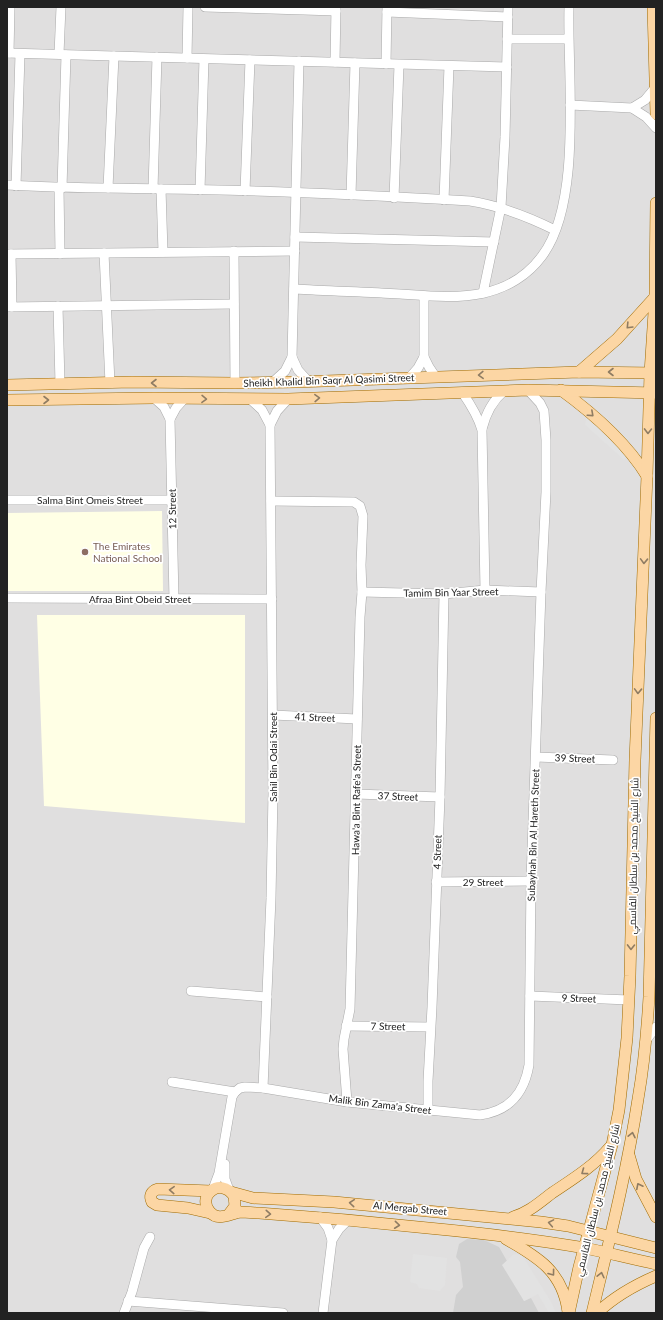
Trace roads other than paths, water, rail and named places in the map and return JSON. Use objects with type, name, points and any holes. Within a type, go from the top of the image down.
[{"type":"main road","points":[[653,7],[656,114]]},
{"type":"main road","points":[[653,373],[656,203]]},
{"type":"main road","points":[[579,372],[617,339],[655,297]]},
{"type":"main road","name":"Sheikh Khalid Bin Saqr Al Qasimi Street","points":[[7,385],[132,382],[235,383],[579,372],[653,373]]},
{"type":"main road","name":"شارع الشيخ محمد بن سلطان القاسمي","points":[[568,1313],[612,1145],[623,1074],[629,1000],[635,760],[647,476],[653,373]]},
{"type":"main road","points":[[107,399],[134,393],[136,388],[132,382]]},
{"type":"main road","name":"Sheikh Khalid Bin Saqr Al Qasimi Street","points":[[7,400],[154,398],[288,399],[528,390],[653,392]]},
{"type":"main road","points":[[561,390],[611,432],[633,454],[647,476]]},
{"type":"main road","name":"شارع الشيخ محمد بن سلطان القاسمي","points":[[592,1313],[628,1153],[638,1101],[646,1039],[649,997],[656,718]]},
{"type":"main road","points":[[509,1218],[528,1210],[586,1171],[600,1159],[612,1145]]},
{"type":"main road","points":[[628,1153],[636,1179],[656,1217]]},
{"type":"main road","points":[[210,1212],[156,1205],[152,1202],[151,1196],[152,1192],[158,1189],[196,1191],[212,1190],[219,1187],[230,1191],[235,1201],[235,1206],[229,1214],[221,1217],[213,1215],[206,1207],[205,1201],[207,1195],[212,1190]]},
{"type":"main road","name":"Al Mergab Street","points":[[230,1191],[253,1198],[334,1202],[509,1218],[568,1226],[656,1248]]},
{"type":"main road","name":"Al Mergab Street","points":[[229,1214],[248,1212],[320,1217],[498,1235],[585,1248],[656,1264]]},
{"type":"main road","points":[[498,1235],[535,1256],[550,1269],[563,1291],[568,1313]]},
{"type":"main road","points":[[597,1313],[624,1293],[656,1276]]},
{"type":"street","points":[[10,7],[8,53],[506,67]]},
{"type":"street","points":[[60,254],[63,55],[61,7]]},
{"type":"street","points":[[187,58],[188,7]]},
{"type":"street","points":[[205,7],[336,9],[335,62]]},
{"type":"street","points":[[483,293],[501,207],[506,130],[508,7]]},
{"type":"street","points":[[294,289],[424,296],[454,296],[483,293],[497,289],[510,284],[533,267],[550,244],[561,214],[567,179],[570,105],[568,39],[569,7]]},
{"type":"street","points":[[386,64],[387,10],[508,17]]},
{"type":"street","points":[[508,39],[568,39]]},
{"type":"street","points":[[20,54],[11,186],[245,191],[475,202],[501,207],[519,213],[555,230]]},
{"type":"street","points":[[108,188],[114,56]]},
{"type":"street","points":[[157,57],[157,189],[163,252]]},
{"type":"street","points":[[200,190],[204,59]]},
{"type":"street","points":[[245,191],[250,60]]},
{"type":"street","points":[[273,382],[285,371],[292,358],[299,61]]},
{"type":"street","points":[[351,195],[355,63]]},
{"type":"street","points":[[394,198],[399,65]]},
{"type":"street","points":[[444,200],[449,66]]},
{"type":"street","points":[[632,108],[646,100],[655,88]]},
{"type":"street","points":[[570,105],[632,108],[646,117],[656,128]]},
{"type":"street","points":[[295,237],[494,242]]},
{"type":"street","points":[[234,251],[235,383]]},
{"type":"street","points":[[234,304],[10,307],[9,254],[294,251]]},
{"type":"street","points":[[104,253],[110,383]]},
{"type":"street","points":[[424,296],[424,357],[428,367],[435,376]]},
{"type":"street","points":[[58,306],[60,384]]},
{"type":"street","points":[[410,377],[418,368],[424,357]]},
{"type":"street","points":[[292,358],[298,370],[308,381]]},
{"type":"street","name":"Subayhah Bin Al Hareth Street","points":[[497,1111],[516,1097],[527,1077],[529,1065],[531,882],[542,545],[546,492],[545,417],[540,402],[528,390]]},
{"type":"street","points":[[485,590],[482,430],[489,409],[494,401],[504,391]]},
{"type":"street","points":[[462,392],[474,410],[482,430]]},
{"type":"street","points":[[154,398],[164,407],[170,419]]},
{"type":"street","points":[[170,419],[176,408],[185,398]]},
{"type":"street","points":[[250,399],[262,410],[270,425]]},
{"type":"street","points":[[270,425],[277,411],[288,399]]},
{"type":"street","name":"12 Street","points":[[170,419],[174,599]]},
{"type":"street","name":"Sahil Bin Odai Street","points":[[263,1088],[268,997],[273,820],[270,425]]},
{"type":"street","name":"Salma Bint Omeis Street","points":[[7,500],[172,500]]},
{"type":"street","name":"Hawa'a Bint Rafe'a Street","points":[[271,501],[354,502],[360,506],[363,516],[350,1009],[344,1038],[343,1059],[347,1102]]},
{"type":"street","name":"Tamim Bin Yaar Street","points":[[362,592],[444,594],[485,590],[541,592]]},
{"type":"street","name":"4 Street","points":[[428,1110],[440,797],[444,594]]},
{"type":"street","name":"Afraa Bint Obeid Street","points":[[7,598],[272,599]]},
{"type":"street","name":"41 Street","points":[[273,715],[357,719]]},
{"type":"street","name":"39 Street","points":[[536,757],[613,760]]},
{"type":"street","name":"37 Street","points":[[356,794],[440,797]]},
{"type":"street","name":"29 Street","points":[[436,882],[531,882]]},
{"type":"street","points":[[192,991],[268,997]]},
{"type":"street","name":"9 Street","points":[[530,996],[629,1000]]},
{"type":"street","points":[[649,997],[656,1008]]},
{"type":"street","name":"7 Street","points":[[346,1026],[430,1027]]},
{"type":"street","points":[[646,1039],[656,1027]]},
{"type":"street","points":[[172,1082],[235,1092],[231,1102],[225,1145],[218,1177],[212,1190]]},
{"type":"street","name":"Malik Bin Zama'a Street","points":[[235,1092],[240,1088],[245,1087],[263,1088],[347,1102],[428,1110],[480,1115],[497,1111]]},
{"type":"street","points":[[225,1145],[225,1179],[230,1191]]},
{"type":"street","points":[[320,1217],[328,1228],[332,1240]]},
{"type":"street","points":[[323,1313],[332,1240],[339,1229],[348,1220]]},
{"type":"street","points":[[124,1313],[132,1292],[144,1248],[150,1237]]},
{"type":"street","points":[[128,1301],[283,1313]]},
{"type":"place","name":"The Emirates National School","points":[[85,552]]}]
